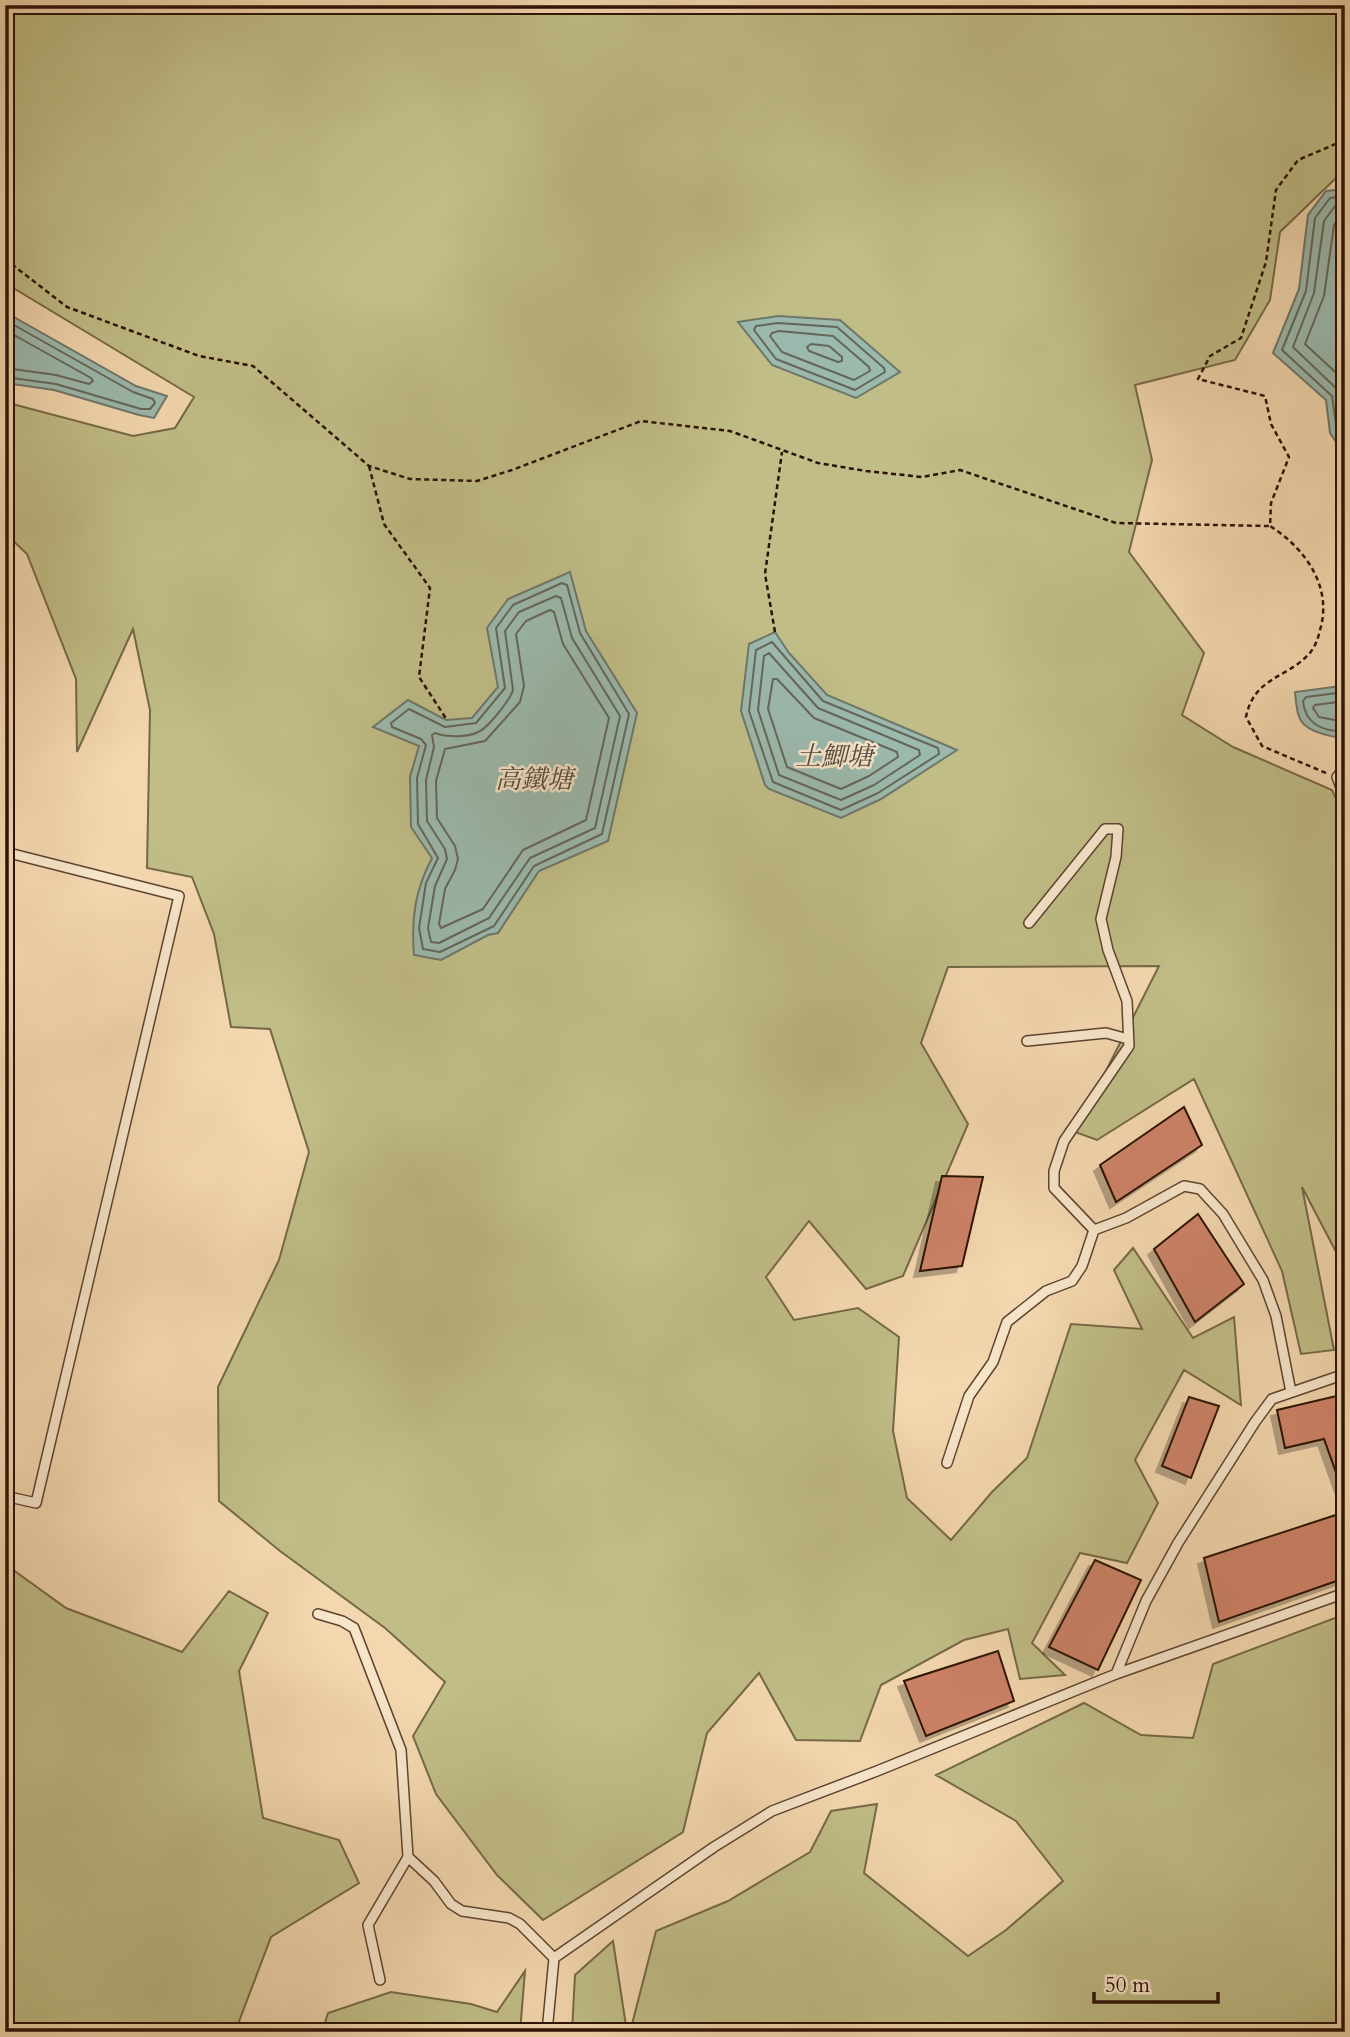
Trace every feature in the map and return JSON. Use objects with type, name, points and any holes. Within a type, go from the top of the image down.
[{"type":"lane","points":[[1345,767],[1337,778],[1345,798]]},
{"type":"lane","points":[[1029,923],[1105,829],[1118,829],[1116,857],[1101,919],[1108,950],[1127,1001],[1129,1046],[1065,1141],[1054,1171],[1054,1188],[1094,1230]]},
{"type":"lane","points":[[5,852],[179,896],[36,1503],[5,1496]]},
{"type":"lane","points":[[1027,1041],[1106,1033],[1128,1039]]},
{"type":"lane","points":[[1094,1230],[1126,1218],[1184,1186],[1200,1189],[1223,1214],[1263,1280],[1276,1316],[1291,1392]]},
{"type":"lane","points":[[947,1462],[969,1396],[993,1362],[1007,1322],[1046,1291],[1072,1281],[1082,1266],[1094,1230]]},
{"type":"lane","points":[[1116,1674],[1146,1601],[1178,1543],[1272,1399],[1345,1374]]},
{"type":"lane","points":[[547,2032],[554,1958],[714,1847],[772,1811],[877,1772],[1116,1674],[1345,1593]]},
{"type":"lane","points":[[318,1614],[342,1621],[354,1628],[401,1749],[408,1857],[368,1925],[380,1980]]},
{"type":"lane","points":[[408,1857],[434,1881],[451,1904],[462,1911],[509,1918],[520,1924],[554,1958]]},
{"type":"path","points":[[1270,526],[1271,503],[1289,457],[1271,424],[1265,396],[1198,379],[1210,356],[1241,338],[1266,262],[1276,190],[1298,160],[1345,140]]},
{"type":"path","points":[[5,259],[66,307],[199,356],[253,366],[369,466],[410,479],[477,481],[641,421],[730,431],[818,463],[866,471],[922,477],[960,470],[1116,523],[1270,526],[1291,538],[1315,574],[1324,595],[1324,615],[1317,643],[1308,655],[1264,686],[1249,702],[1245,718],[1262,746],[1337,778]]},
{"type":"path","points":[[775,632],[765,574],[782,450]]},
{"type":"path","points":[[369,466],[384,524],[429,588],[419,677],[447,720]]},
{"type":"shaded area","points":[[5,5],[1345,5],[1345,177],[1338,176],[1280,232],[1270,300],[1235,360],[1135,385],[1152,460],[1129,552],[1204,653],[1182,715],[1233,747],[1332,790],[1345,818],[1345,1269],[1302,1187],[1334,1350],[1301,1354],[1282,1271],[1194,1079],[1097,1140],[1075,1132],[1159,966],[948,967],[921,1043],[968,1124],[903,1276],[866,1289],[809,1221],[766,1277],[794,1320],[858,1308],[899,1337],[893,1431],[907,1498],[951,1540],[992,1492],[1027,1458],[1071,1324],[1142,1329],[1114,1270],[1133,1248],[1193,1338],[1234,1317],[1241,1405],[1184,1370],[1135,1460],[1158,1503],[1127,1563],[1080,1553],[1032,1643],[1065,1675],[1020,1679],[1008,1629],[964,1640],[881,1685],[860,1741],[796,1740],[759,1673],[707,1733],[683,1832],[543,1920],[497,1875],[436,1794],[413,1736],[445,1682],[385,1628],[280,1551],[219,1501],[218,1387],[279,1260],[309,1152],[270,1029],[231,1027],[214,934],[192,877],[147,868],[150,710],[133,629],[77,752],[76,679],[27,554],[5,533],[5,402],[133,436],[175,428],[194,397],[5,283]]},
{"type":"shaded area","points":[[5,1564],[66,1608],[182,1652],[229,1591],[268,1613],[239,1671],[263,1818],[339,1840],[359,1883],[271,1937],[235,2032],[5,2032]]},
{"type":"shaded area","points":[[1335,1618],[1345,1619],[1345,2032],[630,2032],[656,1931],[728,1901],[810,1852],[831,1811],[877,1804],[864,1873],[968,1956],[1006,1930],[1063,1881],[1016,1821],[936,1775],[1084,1703],[1141,1735],[1193,1738],[1213,1664]]},
{"type":"shaded area","points":[[613,1941],[627,2032],[572,2032],[575,1975]]},
{"type":"shaded area","points":[[525,1971],[520,2032],[322,2032],[328,2013],[391,1992],[471,2004],[497,2012]]},
{"type":"water","points":[[1345,189],[1345,455],[1330,433],[1326,400],[1273,353],[1299,289],[1308,215],[1326,191]]},
{"type":"water","points":[[5,312],[136,386],[167,396],[154,418],[54,390],[5,383]]},
{"type":"water","points":[[778,316],[840,320],[900,372],[856,398],[772,365],[738,322]]},
{"type":"water","name":"高鐵塘","points":[[570,572],[586,631],[637,713],[608,841],[539,871],[498,933],[488,935],[441,960],[414,955],[416,905],[432,858],[411,827],[410,777],[419,746],[373,727],[408,700],[446,720],[472,718],[498,687],[487,628],[508,599]]},
{"type":"water","name":"土鯽塘","points":[[775,632],[789,653],[827,695],[957,750],[881,799],[841,818],[769,789],[765,785],[741,711],[749,644]]},
{"type":"water","points":[[1345,683],[1345,737],[1323,734],[1303,724],[1298,714],[1295,692],[1341,686]]},
{"type":"building","points":[[1184,1107],[1202,1145],[1116,1202],[1100,1165]]},
{"type":"building","points":[[942,1176],[983,1177],[962,1266],[920,1271]]},
{"type":"building","points":[[1198,1214],[1244,1284],[1195,1322],[1154,1249]]},
{"type":"building","points":[[1345,1394],[1343,1492],[1324,1439],[1285,1448],[1277,1410]]},
{"type":"building","points":[[1189,1397],[1219,1406],[1191,1478],[1162,1466]]},
{"type":"building","points":[[1345,1512],[1345,1578],[1219,1622],[1204,1558]]},
{"type":"building","points":[[1095,1560],[1141,1580],[1098,1670],[1049,1647]]},
{"type":"building","points":[[998,1651],[1014,1701],[926,1736],[904,1681]]}]
